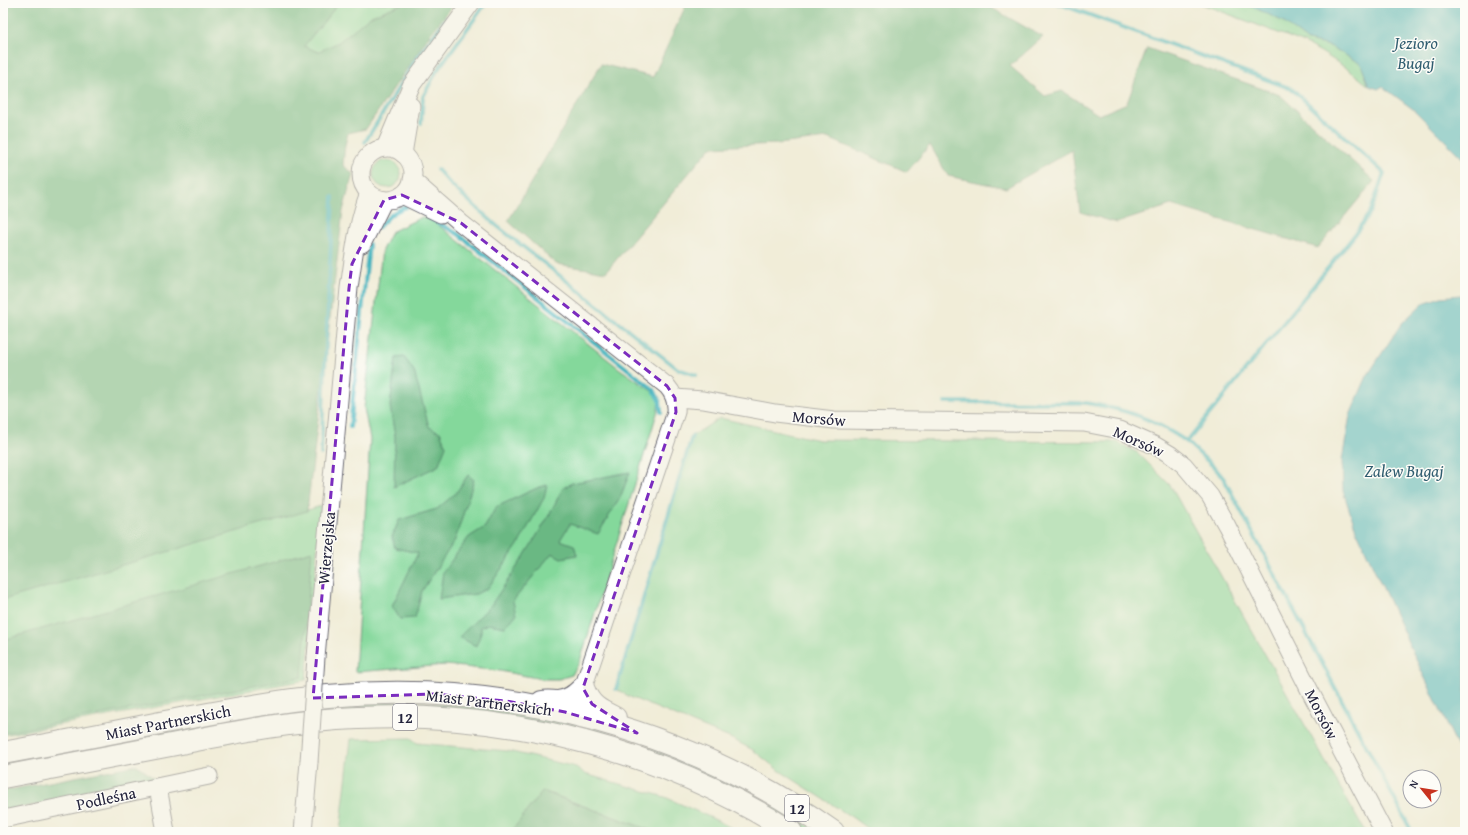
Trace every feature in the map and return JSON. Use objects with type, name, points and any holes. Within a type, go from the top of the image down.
[{"type":"main road","points":[[528,704],[566,700],[574,697],[584,688],[588,699],[592,704],[625,724],[636,733]]},
{"type":"main road","name":"Miast Partnerskich","points":[[3,753],[250,706],[328,696],[384,693],[434,694],[482,698],[528,704],[586,717],[691,753],[752,782],[802,811],[833,832]]},
{"type":"main road","name":"Miast Partnerskich","points":[[3,777],[211,737],[280,726],[357,718],[438,718],[501,724],[532,729],[580,740],[628,754],[663,767],[706,786],[746,806],[791,832]]},
{"type":"street","points":[[385,148],[407,92],[471,3]]},
{"type":"street","points":[[403,154],[409,114],[415,91],[424,68]]},
{"type":"street","points":[[385,148],[392,149],[403,154],[411,166],[412,180],[409,187],[402,195],[392,199],[384,200],[376,198],[369,193],[364,187],[361,172],[363,164],[372,153],[385,148]]},
{"type":"street","points":[[412,180],[461,223],[661,381],[671,390],[675,398],[677,405],[676,412],[584,688]]},
{"type":"street","name":"Wierzejska","points":[[303,832],[316,658],[342,357],[352,264],[361,217],[369,193]]},
{"type":"street","points":[[402,195],[461,223]]},
{"type":"street","name":"Wierzejska","points":[[352,264],[384,200]]},
{"type":"street","name":"Morsów","points":[[675,398],[703,400],[775,413],[834,420],[1084,423],[1120,430],[1156,446],[1184,465],[1210,496],[1227,526],[1384,832]]},
{"type":"street","name":"Podleśna","points":[[3,819],[209,776]]},
{"type":"street","points":[[158,787],[166,832]]},
{"type":"highlighted area","points":[[402,195],[461,223],[667,386],[675,398],[676,412],[583,688],[592,704],[637,733],[565,712],[506,701],[434,694],[313,698],[352,264],[384,200]]},
{"type":"green space","points":[[3,3],[339,3],[304,46],[318,52],[339,42],[369,17],[404,3],[455,3],[431,33],[366,129],[348,133],[343,165],[353,174],[343,211],[307,511],[3,600]]},
{"type":"green space","points":[[125,3],[404,3],[369,17],[339,42],[318,52],[303,46]]},
{"type":"green space","points":[[687,3],[983,3],[1043,37],[1010,66],[1045,96],[1062,91],[1099,115],[1127,103],[1147,48],[1280,95],[1374,181],[1318,248],[1171,205],[1117,223],[1080,212],[1072,150],[1006,188],[948,176],[930,145],[907,172],[828,138],[778,144],[711,147],[606,272],[556,264],[508,221],[601,64],[653,77]]},
{"type":"green space","points":[[1199,3],[1240,3],[1255,8],[1282,21],[1308,41],[1330,46],[1361,64],[1369,86],[1349,70],[1302,42]]},
{"type":"green space","points":[[387,160],[397,164],[401,174],[397,184],[387,188],[377,184],[373,174],[377,164]]},
{"type":"green space","points":[[422,217],[432,220],[620,369],[659,396],[658,410],[580,661],[572,675],[559,679],[542,679],[500,671],[446,665],[355,672],[370,439],[364,408],[382,250],[391,232]]},
{"type":"green space","points":[[404,357],[414,371],[429,427],[440,432],[446,446],[438,466],[394,487],[395,437],[390,406],[396,358]]},
{"type":"green space","points":[[720,418],[819,440],[1117,442],[1138,453],[1170,485],[1365,832],[872,832],[777,769],[753,750],[732,739],[630,697],[616,689],[692,436]]},
{"type":"green space","points":[[630,472],[620,498],[598,534],[570,524],[560,540],[574,545],[577,555],[561,558],[552,553],[513,601],[516,615],[505,627],[488,624],[481,627],[481,633],[476,646],[459,637],[491,605],[547,519],[563,488],[572,483]]},
{"type":"green space","points":[[468,475],[474,480],[455,540],[422,591],[415,618],[400,619],[392,606],[418,553],[395,548],[392,537],[399,520],[437,509],[456,493]]},
{"type":"green space","points":[[547,485],[544,498],[518,545],[488,588],[476,594],[439,599],[443,572],[469,537],[485,527],[496,507],[537,488]]},
{"type":"green space","points":[[321,506],[306,680],[3,735],[3,600]]},
{"type":"green space","points":[[312,551],[302,677],[3,733],[3,640]]},
{"type":"green space","points":[[400,701],[507,709],[602,730],[723,776],[819,832],[807,832],[770,810],[466,712],[3,769],[3,761],[299,707]]},
{"type":"green space","points":[[411,738],[417,743],[508,751],[576,767],[585,774],[665,797],[739,832],[655,832],[543,791],[511,832],[340,832],[351,739]]},
{"type":"green space","points":[[137,765],[160,783],[3,811],[3,791]]},
{"type":"green space","points":[[542,791],[655,832],[511,832]]},
{"type":"water","name":"Jezioro Bugaj","points":[[1240,3],[1465,3],[1465,161],[1414,110],[1383,87],[1378,89],[1369,86],[1361,64],[1330,46],[1308,41],[1282,21],[1255,8]]},
{"type":"water","name":"Zalew Bugaj","points":[[1460,295],[1465,297],[1465,762],[1356,530],[1343,491],[1342,460],[1350,415],[1367,376],[1401,324],[1423,303],[1441,297]]},
{"type":"waterway","points":[[421,123],[423,97],[436,72],[486,3]]},
{"type":"waterway","points":[[1057,3],[1292,89],[1384,173],[1371,211],[1353,237],[1187,442],[1215,468],[1224,479],[1412,832]]},
{"type":"waterway","points":[[365,142],[417,58],[447,18]]},
{"type":"waterway","points":[[437,169],[451,185],[497,226],[678,369],[696,375]]},
{"type":"waterway","points":[[321,454],[333,197]]},
{"type":"waterway","points":[[378,228],[387,218],[406,207]]},
{"type":"waterway","points":[[428,217],[458,234],[654,390],[660,402],[661,412]]},
{"type":"waterway","points":[[350,427],[369,244]]},
{"type":"waterway","points":[[945,402],[1086,403],[1139,416],[1151,421],[1187,442]]},
{"type":"waterway","points":[[616,689],[692,436]]}]
